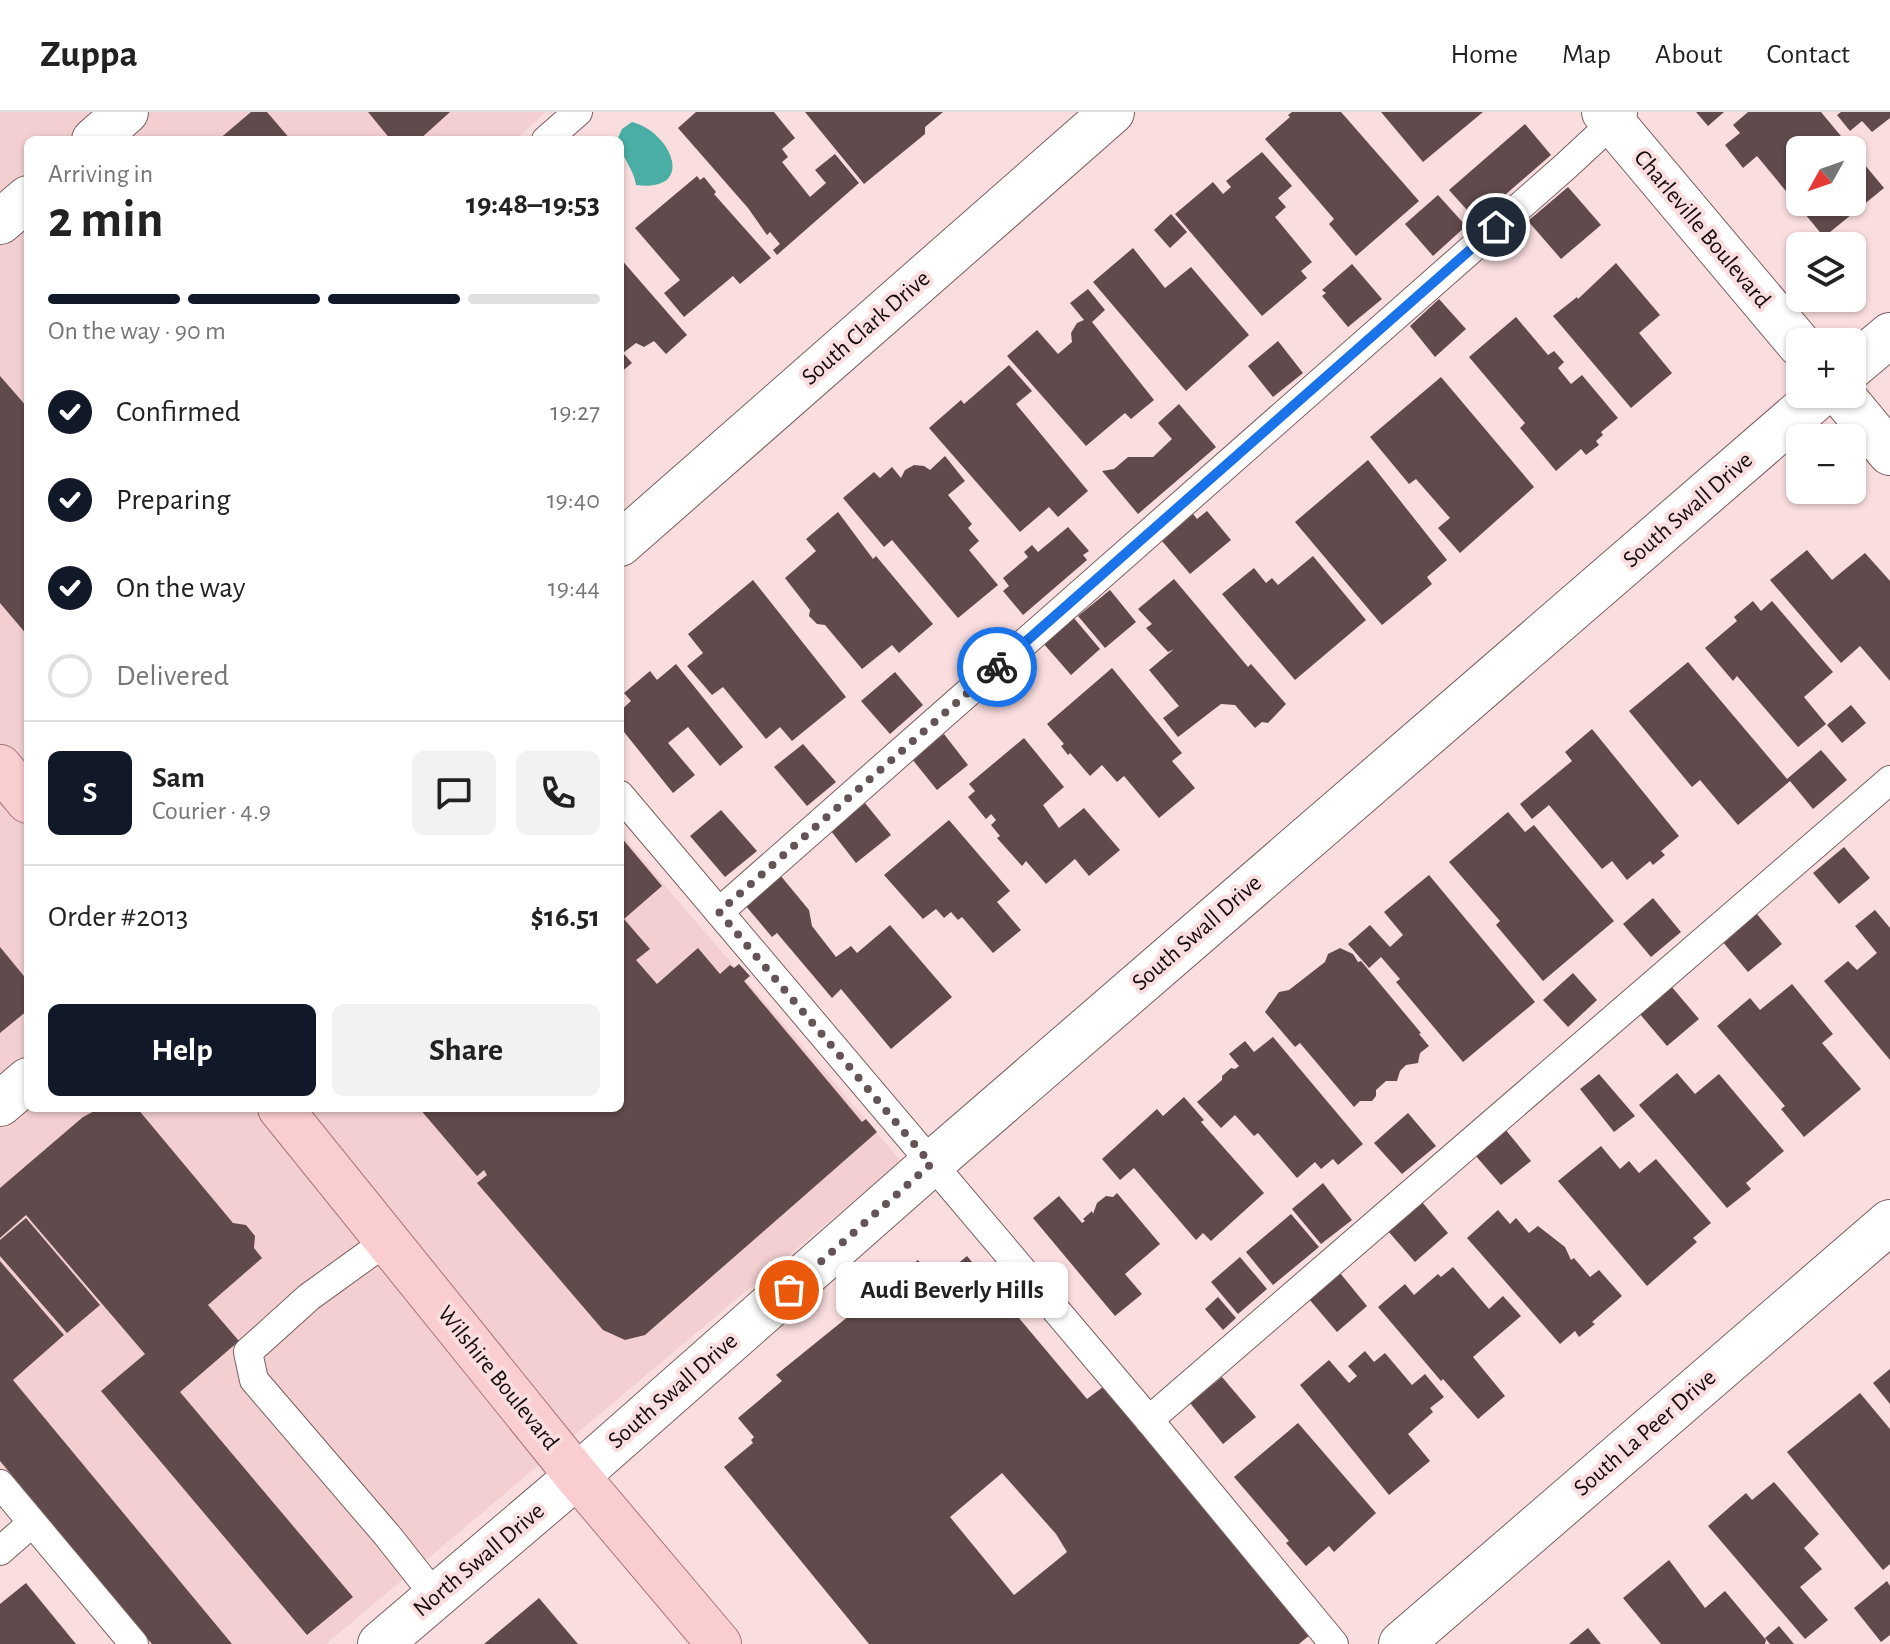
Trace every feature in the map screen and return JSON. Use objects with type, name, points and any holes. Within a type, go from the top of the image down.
[{"type":"main road","points":[[0,767],[24,796]]},
{"type":"main road","name":"Wilshire Boulevard","points":[[283,1112],[577,1476],[719,1644]]},
{"type":"street","points":[[99,136],[126,112]]},
{"type":"street","name":"South Clark Drive","points":[[624,540],[1112,112]]},
{"type":"street","name":"Charleville Boulevard","points":[[1614,115],[1786,328]]},
{"type":"street","points":[[0,222],[24,201]]},
{"type":"street","points":[[1866,355],[1890,335]]},
{"type":"street","name":"South Swall Drive","points":[[577,1476],[931,1164],[1805,408]]},
{"type":"street","points":[[1853,408],[1890,453]]},
{"type":"street","points":[[0,1104],[24,1083]]},
{"type":"street","name":"South La Peer Drive","points":[[1401,1644],[1890,1222]]},
{"type":"street","name":"North Swall Drive","points":[[380,1644],[577,1476]]},
{"type":"lane","points":[[551,136],[578,112]]},
{"type":"lane","points":[[719,912],[1614,115]]},
{"type":"lane","points":[[1149,1420],[1890,780]]},
{"type":"lane","points":[[624,800],[1149,1420],[1334,1644]]},
{"type":"lane","points":[[388,1240],[309,1297],[248,1352],[254,1380],[436,1597]]},
{"type":"lane","points":[[0,1484],[134,1644]]},
{"type":"lane","points":[[0,1551],[32,1523]]},
{"type":"shaded area","points":[[0,112],[546,112],[519,136],[24,136],[24,1112],[624,1112],[624,838],[901,1161],[326,1644],[127,1644],[0,1495]]},
{"type":"water","points":[[632,122],[658,137],[672,160],[672,171],[667,180],[655,185],[636,185],[624,156],[624,136],[619,136],[622,129]]},
{"type":"building","points":[[251,112],[267,112],[288,136],[223,136]]},
{"type":"building","points":[[368,112],[450,112],[423,136],[388,136]]},
{"type":"building","points":[[696,112],[774,112],[795,138],[782,149],[788,157],[782,162],[810,197],[826,183],[815,170],[835,154],[859,183],[777,255],[773,250],[780,244],[770,232],[767,235],[748,208],[678,128]]},
{"type":"building","points":[[805,112],[943,112],[925,127],[925,134],[864,184]]},
{"type":"building","points":[[1292,112],[1341,112],[1419,201],[1356,256],[1329,224],[1334,219],[1265,139]]},
{"type":"building","points":[[1381,112],[1483,112],[1423,162]]},
{"type":"building","points":[[1696,112],[1724,112],[1708,126]]},
{"type":"building","points":[[1748,112],[1821,112],[1841,136],[1786,136],[1786,191],[1757,156],[1743,168],[1725,145],[1740,133],[1733,125]]},
{"type":"building","points":[[1841,112],[1890,112],[1890,118],[1872,132],[1862,121],[1850,131],[1837,115]]},
{"type":"building","points":[[1525,124],[1551,155],[1476,220],[1449,190]]},
{"type":"building","points":[[1262,152],[1292,186],[1278,198],[1286,207],[1275,217],[1312,262],[1301,271],[1307,278],[1262,316],[1175,214],[1213,182],[1223,194],[1231,187],[1226,181]]},
{"type":"building","points":[[1866,166],[1884,188],[1866,203]]},
{"type":"building","points":[[697,176],[700,180],[704,177],[716,192],[714,194],[771,258],[740,284],[733,276],[684,317],[664,293],[680,280],[635,228]]},
{"type":"building","points":[[1568,187],[1601,225],[1561,259],[1528,221]]},
{"type":"building","points":[[1438,195],[1466,226],[1433,256],[1405,224]]},
{"type":"building","points":[[1171,214],[1187,232],[1170,248],[1154,230]]},
{"type":"building","points":[[1807,216],[1850,216],[1830,232],[1820,232]]},
{"type":"building","points":[[1133,248],[1165,288],[1191,267],[1249,335],[1186,391],[1093,282]]},
{"type":"building","points":[[624,263],[687,335],[666,354],[654,341],[644,347],[636,343],[624,352]]},
{"type":"building","points":[[1616,263],[1660,315],[1639,333],[1672,373],[1631,408],[1553,316],[1578,299]]},
{"type":"building","points":[[1352,264],[1382,299],[1348,327],[1322,296],[1326,293],[1322,290]]},
{"type":"building","points":[[1088,289],[1105,310],[1092,322],[1154,400],[1131,419],[1125,413],[1086,446],[1007,356],[1037,330],[1058,354],[1072,342],[1071,333],[1077,323],[1084,320],[1070,303]]},
{"type":"building","points":[[1439,299],[1466,329],[1435,357],[1410,326]]},
{"type":"building","points":[[1516,317],[1548,355],[1554,351],[1564,362],[1558,368],[1571,384],[1582,375],[1618,418],[1601,432],[1603,435],[1596,441],[1599,445],[1586,455],[1581,449],[1556,471],[1520,428],[1525,423],[1469,357]]},
{"type":"building","points":[[1278,341],[1303,373],[1273,397],[1248,366]]},
{"type":"building","points":[[624,354],[632,363],[624,370]]},
{"type":"building","points":[[1009,365],[1032,391],[1016,404],[1088,491],[1058,517],[1049,507],[1020,532],[929,428],[961,400],[964,404]]},
{"type":"building","points":[[0,376],[24,403],[24,631],[0,603]]},
{"type":"building","points":[[1441,377],[1534,487],[1460,553],[1438,528],[1450,518],[1416,479],[1409,484],[1370,437]]},
{"type":"building","points":[[1179,404],[1216,447],[1138,514],[1102,471],[1114,469],[1128,457],[1153,457],[1172,439],[1158,423]]},
{"type":"building","points":[[945,456],[965,481],[948,495],[972,524],[968,528],[979,541],[969,550],[998,585],[958,618],[892,540],[884,547],[843,498],[874,472],[880,478],[892,467],[901,478],[905,470],[914,465],[930,470]]},
{"type":"building","points":[[1368,460],[1447,560],[1427,577],[1432,584],[1382,625],[1295,522]]},
{"type":"building","points":[[1207,511],[1231,540],[1190,574],[1162,541],[1193,514],[1197,519]]},
{"type":"building","points":[[838,512],[873,559],[876,556],[933,624],[899,653],[892,645],[862,669],[825,625],[817,624],[809,616],[810,610],[785,578],[816,551],[806,539]]},
{"type":"building","points":[[1068,527],[1089,551],[1083,555],[1087,560],[1023,615],[1003,591],[1009,586],[1003,578],[1028,557],[1024,552],[1032,545],[1038,552]]},
{"type":"building","points":[[1807,550],[1832,580],[1865,553],[1890,581],[1890,681],[1860,646],[1841,663],[1770,580]]},
{"type":"building","points":[[1313,556],[1366,620],[1295,680],[1222,594],[1254,568],[1266,583],[1272,578],[1278,585]]},
{"type":"building","points":[[1174,579],[1248,667],[1251,664],[1286,704],[1268,723],[1262,722],[1255,728],[1235,705],[1221,704],[1178,737],[1163,718],[1179,706],[1149,670],[1174,649],[1168,652],[1146,628],[1152,624],[1138,609]]},
{"type":"building","points":[[753,580],[846,697],[792,741],[780,727],[766,739],[723,687],[712,695],[687,666],[703,653],[688,634]]},
{"type":"building","points":[[1110,590],[1136,622],[1105,648],[1078,616]]},
{"type":"building","points":[[1753,601],[1761,611],[1772,601],[1833,672],[1804,697],[1826,724],[1798,747],[1737,676],[1733,681],[1705,648],[1737,621],[1734,617]]},
{"type":"building","points":[[1073,617],[1100,649],[1071,675],[1043,643]]},
{"type":"building","points":[[1688,662],[1787,779],[1821,750],[1847,780],[1813,809],[1790,781],[1738,825],[1700,780],[1692,787],[1629,711]]},
{"type":"building","points":[[676,664],[743,747],[720,766],[688,727],[668,743],[695,775],[673,793],[624,732],[624,707],[631,701],[624,693],[650,671],[657,680]]},
{"type":"building","points":[[1112,668],[1182,753],[1172,761],[1195,788],[1159,818],[1124,776],[1117,782],[1102,765],[1090,776],[1070,753],[1068,755],[1061,746],[1064,744],[1047,724]]},
{"type":"building","points":[[895,672],[923,705],[890,734],[861,701]]},
{"type":"building","points":[[1851,705],[1866,723],[1842,743],[1827,725]]},
{"type":"building","points":[[1592,729],[1679,836],[1661,851],[1665,855],[1653,865],[1650,861],[1627,880],[1612,861],[1602,869],[1549,805],[1532,819],[1520,804],[1572,761],[1565,752]]},
{"type":"building","points":[[944,734],[968,765],[937,790],[912,759]]},
{"type":"building","points":[[1024,738],[1064,787],[1043,805],[1059,828],[1084,808],[1120,850],[1089,876],[1075,859],[1046,884],[1026,861],[1022,866],[997,838],[1000,836],[991,825],[996,820],[991,814],[986,819],[968,797],[975,791],[969,784]]},
{"type":"building","points":[[803,744],[836,782],[807,806],[774,767]]},
{"type":"building","points":[[865,803],[891,835],[856,863],[831,831]]},
{"type":"building","points":[[721,810],[757,851],[725,877],[690,836]]},
{"type":"building","points":[[1508,812],[1525,832],[1534,825],[1614,921],[1543,981],[1496,925],[1500,921],[1449,862]]},
{"type":"building","points":[[949,820],[1010,891],[997,902],[1021,930],[993,953],[962,917],[958,920],[951,912],[944,918],[936,909],[923,919],[884,875]]},
{"type":"building","points":[[624,841],[662,886],[624,919]]},
{"type":"building","points":[[1844,847],[1870,878],[1839,904],[1813,873]]},
{"type":"building","points":[[780,875],[809,910],[812,926],[836,957],[851,946],[857,953],[890,925],[952,997],[891,1049],[841,989],[832,998],[777,933],[772,937],[745,905]]},
{"type":"building","points":[[1429,875],[1535,1002],[1463,1062],[1396,982],[1400,979],[1381,957],[1369,968],[1348,944],[1370,925],[1390,947],[1403,935],[1384,912]]},
{"type":"building","points":[[1653,898],[1681,932],[1651,957],[1623,924]]},
{"type":"building","points":[[1875,910],[1890,928],[1890,1060],[1824,981],[1848,961],[1857,970],[1877,953],[1855,926]]},
{"type":"building","points":[[1756,913],[1782,944],[1748,972],[1722,941]]},
{"type":"building","points":[[624,919],[650,949],[636,960],[657,984],[698,948],[720,974],[730,965],[734,968],[739,964],[750,976],[744,981],[862,1122],[866,1119],[877,1132],[645,1335],[625,1340],[603,1330],[477,1183],[487,1175],[484,1170],[477,1176],[422,1112],[624,1112]]},
{"type":"building","points":[[0,947],[24,976],[24,1013],[0,1033]]},
{"type":"building","points":[[1340,948],[1353,954],[1358,962],[1361,961],[1429,1046],[1420,1053],[1418,1063],[1406,1065],[1400,1071],[1397,1081],[1386,1081],[1376,1090],[1372,1101],[1360,1101],[1354,1107],[1300,1043],[1295,1047],[1265,1012],[1279,992],[1289,990],[1325,962],[1328,954]]},
{"type":"building","points":[[1573,973],[1597,1000],[1568,1027],[1543,1000]]},
{"type":"building","points":[[1792,984],[1833,1034],[1822,1043],[1861,1089],[1804,1137],[1781,1109],[1785,1106],[1717,1026],[1750,998],[1760,1010]]},
{"type":"building","points":[[1671,986],[1699,1019],[1667,1046],[1639,1013]]},
{"type":"building","points":[[1273,1037],[1363,1144],[1338,1165],[1333,1159],[1321,1169],[1315,1162],[1297,1178],[1258,1133],[1254,1136],[1235,1115],[1221,1128],[1197,1102],[1231,1068],[1239,1066],[1229,1054],[1245,1041],[1254,1052]]},
{"type":"building","points":[[1677,1073],[1695,1094],[1719,1074],[1784,1151],[1746,1183],[1751,1189],[1727,1208],[1639,1105]]},
{"type":"building","points":[[1599,1074],[1635,1116],[1614,1132],[1580,1089]]},
{"type":"building","points":[[1184,1097],[1204,1120],[1201,1122],[1264,1193],[1211,1241],[1203,1233],[1196,1240],[1134,1168],[1120,1180],[1102,1159],[1157,1109],[1163,1116]]},
{"type":"building","points":[[92,1112],[140,1112],[233,1223],[246,1225],[255,1236],[254,1248],[262,1258],[208,1305],[239,1341],[180,1392],[353,1597],[307,1635],[101,1391],[145,1354],[26,1215],[0,1238],[0,1188]]},
{"type":"building","points":[[1408,1113],[1436,1146],[1402,1174],[1374,1143]]},
{"type":"building","points":[[1505,1129],[1531,1161],[1501,1185],[1475,1155]]},
{"type":"building","points":[[1601,1146],[1620,1169],[1629,1161],[1639,1173],[1656,1159],[1711,1223],[1693,1238],[1697,1242],[1647,1286],[1558,1181]]},
{"type":"building","points":[[1323,1183],[1352,1220],[1321,1244],[1292,1209]]},
{"type":"building","points":[[1117,1193],[1160,1244],[1125,1274],[1142,1294],[1115,1316],[1033,1218],[1059,1196],[1082,1223],[1092,1211],[1093,1214],[1097,1203]]},
{"type":"building","points":[[1422,1202],[1448,1233],[1415,1262],[1388,1231]]},
{"type":"building","points":[[1498,1210],[1510,1224],[1516,1218],[1529,1233],[1538,1226],[1565,1247],[1571,1260],[1574,1258],[1590,1277],[1599,1270],[1622,1296],[1579,1337],[1575,1331],[1560,1344],[1467,1238]]},
{"type":"building","points":[[1291,1214],[1319,1247],[1273,1285],[1246,1252]]},
{"type":"building","points":[[26,1218],[100,1305],[67,1333],[0,1256],[0,1240]]},
{"type":"building","points":[[967,1256],[1087,1399],[1103,1387],[1311,1634],[1299,1644],[869,1644],[724,1467],[753,1443],[751,1440],[754,1437],[738,1418],[782,1381],[776,1375],[918,1260],[936,1282]],"holes":[[[1002,1473],[1056,1534],[1067,1552],[1014,1595],[950,1517]]]},
{"type":"building","points":[[1240,1257],[1267,1289],[1238,1314],[1211,1282]]},
{"type":"building","points":[[0,1261],[64,1335],[13,1380],[232,1644],[152,1644],[0,1461]]},
{"type":"building","points":[[1453,1267],[1489,1309],[1503,1296],[1521,1316],[1473,1357],[1505,1396],[1478,1419],[1378,1307],[1405,1284],[1414,1295],[1438,1274],[1441,1277]]},
{"type":"building","points":[[1340,1273],[1367,1306],[1337,1332],[1309,1299]]},
{"type":"building","points":[[1218,1297],[1236,1318],[1223,1330],[1205,1309]]},
{"type":"building","points":[[1365,1351],[1374,1362],[1385,1353],[1412,1385],[1425,1374],[1444,1397],[1430,1408],[1433,1412],[1408,1434],[1430,1461],[1389,1495],[1300,1385],[1329,1360],[1349,1383],[1357,1376],[1348,1366]]},
{"type":"building","points":[[1890,1369],[1890,1404],[1873,1383]]},
{"type":"building","points":[[1222,1377],[1256,1417],[1223,1444],[1190,1403]]},
{"type":"building","points":[[1860,1393],[1890,1429],[1890,1564],[1883,1570],[1787,1452]]},
{"type":"building","points":[[1298,1423],[1376,1513],[1334,1552],[1329,1546],[1306,1566],[1286,1543],[1289,1541],[1234,1477]]},
{"type":"building","points":[[1774,1482],[1819,1534],[1804,1548],[1822,1569],[1800,1587],[1828,1620],[1805,1639],[1708,1526],[1746,1493],[1752,1500]]},
{"type":"building","points":[[1669,1560],[1705,1608],[1725,1591],[1766,1640],[1765,1644],[1661,1644],[1623,1598]]},
{"type":"building","points":[[1887,1581],[1890,1586],[1890,1635],[1881,1642],[1854,1608]]},
{"type":"building","points":[[26,1583],[76,1644],[0,1644],[0,1604]]},
{"type":"building","points":[[539,1598],[578,1644],[484,1644]]},
{"type":"building","points":[[1779,1626],[1794,1644],[1770,1644],[1765,1638]]},
{"type":"building","points":[[1588,1628],[1601,1644],[1569,1644]]},
{"type":"way so far","points":[[789,1290],[931,1164],[719,912],[997,667]]},
{"type":"place","name":"Audi Beverly Hills","points":[[789,1290]]},
{"type":"route","points":[[997,667],[1496,227]]}]
